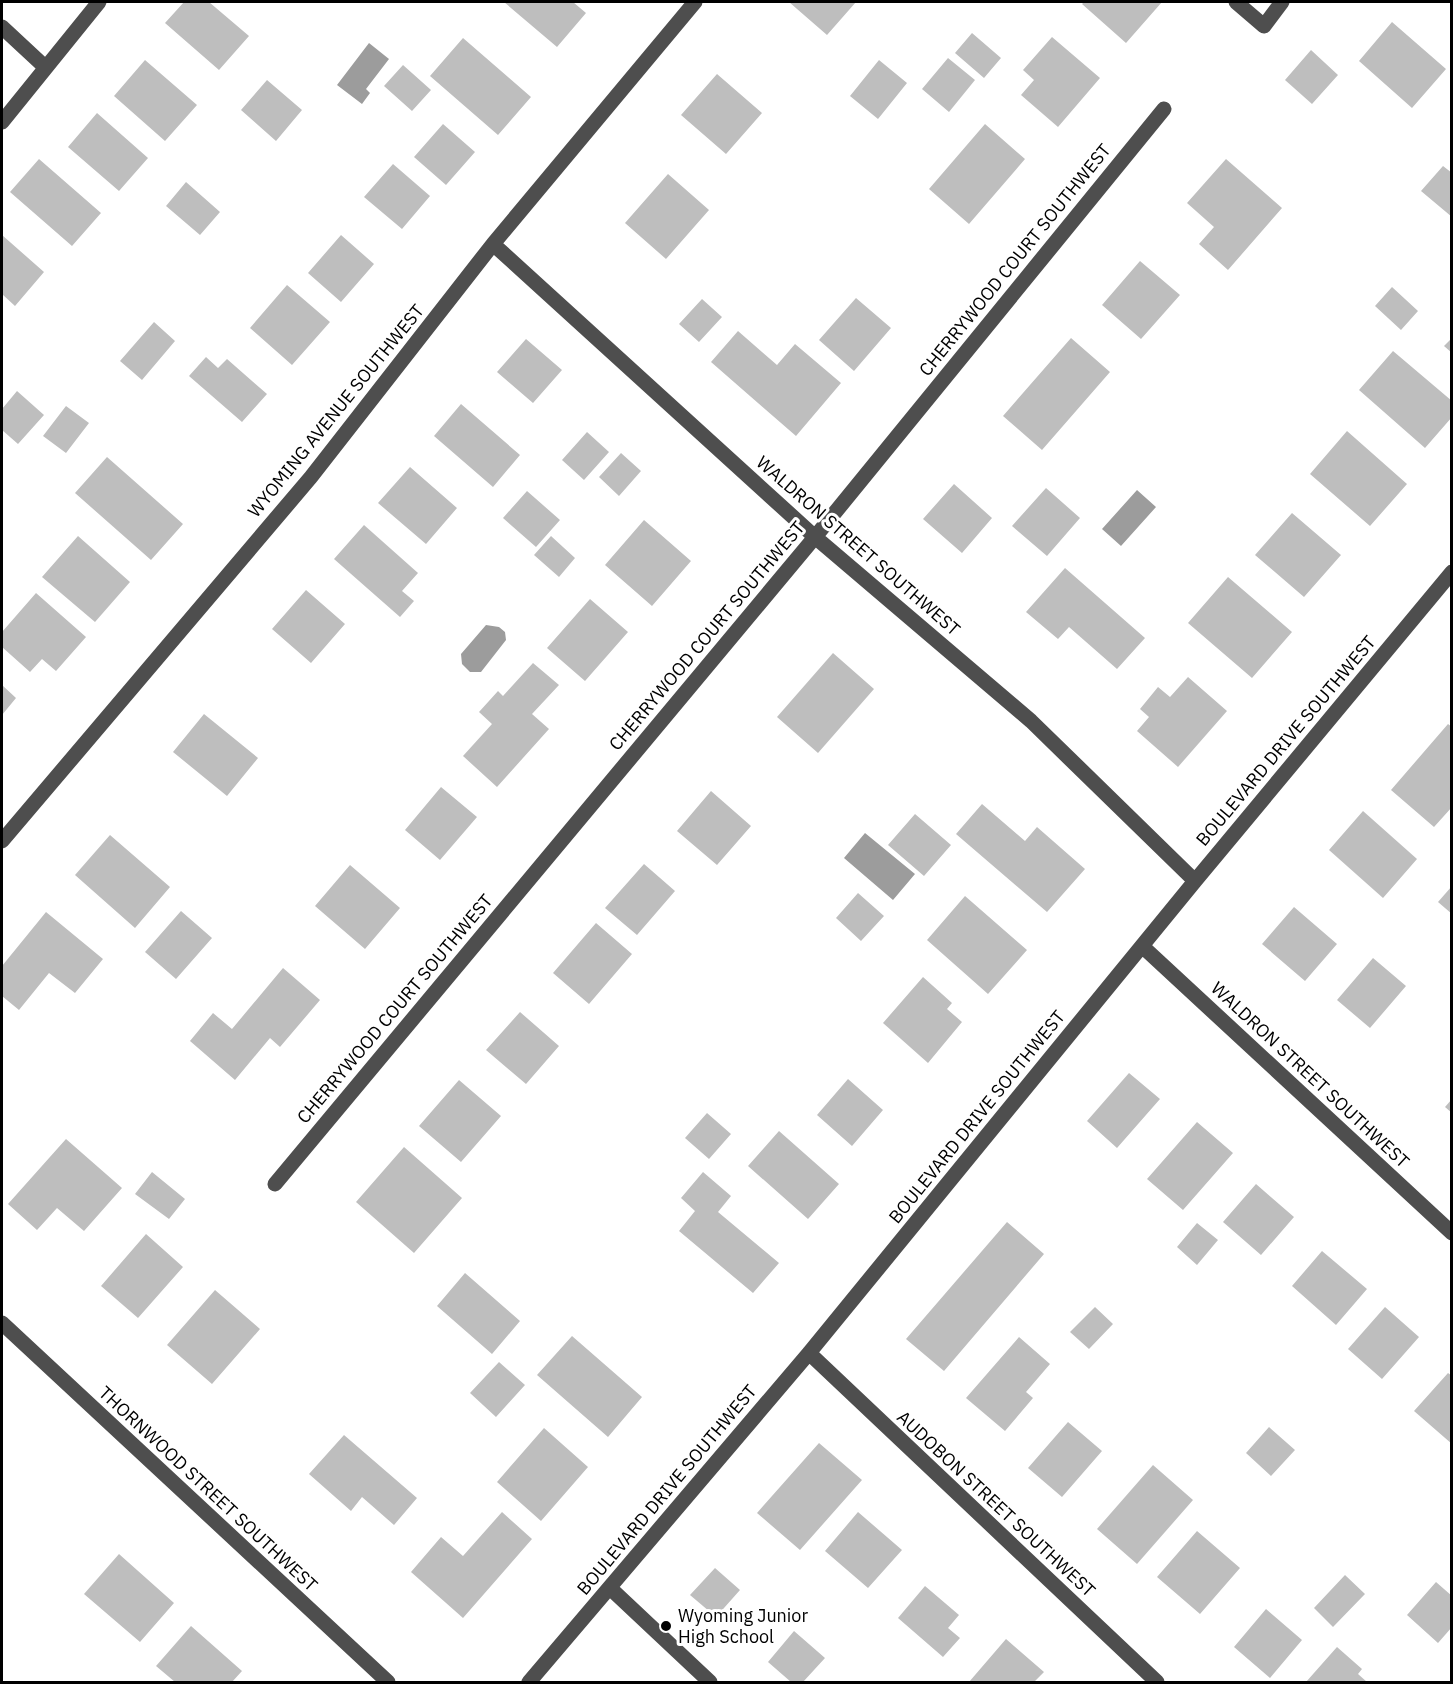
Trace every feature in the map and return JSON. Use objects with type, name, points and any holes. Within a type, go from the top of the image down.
[{"type":"street","points":[[2,122],[99,2]]},
{"type":"street","name":"WYOMING AVENUE SOUTHWEST","points":[[2,840],[311,477],[493,244],[695,2]]},
{"type":"street","points":[[1236,2],[1264,26],[1282,2]]},
{"type":"street","points":[[2,27],[45,67]]},
{"type":"street","name":"CHERRYWOOD COURT SOUTHWEST","points":[[275,1184],[814,537],[1164,109]]},
{"type":"street","name":"WALDRON STREET SOUTHWEST","points":[[493,244],[814,537],[1031,721],[1195,880]]},
{"type":"street","name":"BOULEVARD DRIVE SOUTHWEST","points":[[529,1683],[809,1353],[1195,880],[1452,572]]},
{"type":"street","name":"WALDRON STREET SOUTHWEST","points":[[1142,946],[1452,1233]]},
{"type":"street","name":"THORNWOOD STREET SOUTHWEST","points":[[2,1323],[388,1683]]},
{"type":"street","name":"AUDOBON STREET SOUTHWEST","points":[[809,1353],[1157,1683]]},
{"type":"street","points":[[610,1588],[710,1683]]},
{"type":"shaded area","points":[[369,43],[389,59],[366,89],[370,93],[362,104],[337,85]]},
{"type":"shaded area","points":[[1137,490],[1156,507],[1121,546],[1102,529]]},
{"type":"shaded area","points":[[486,625],[499,627],[505,632],[506,640],[481,672],[470,672],[462,664],[461,654]]},
{"type":"shaded area","points":[[865,833],[915,874],[893,900],[844,858]]},
{"type":"building","points":[[184,2],[209,2],[249,36],[219,70],[165,23]]},
{"type":"building","points":[[504,2],[573,2],[586,13],[557,47]]},
{"type":"building","points":[[789,2],[856,2],[827,35]]},
{"type":"building","points":[[1084,2],[1162,2],[1126,43],[1082,4]]},
{"type":"building","points":[[1392,22],[1446,69],[1412,108],[1359,61]]},
{"type":"building","points":[[972,33],[1001,58],[984,78],[955,53]]},
{"type":"building","points":[[1052,37],[1100,78],[1058,127],[1021,95],[1034,80],[1023,70]]},
{"type":"building","points":[[463,38],[531,97],[498,135],[430,76]]},
{"type":"building","points":[[1311,50],[1338,75],[1312,104],[1285,80]]},
{"type":"building","points":[[948,58],[975,80],[949,112],[922,89]]},
{"type":"building","points":[[145,60],[197,105],[165,141],[114,96]]},
{"type":"building","points":[[879,60],[907,83],[878,119],[850,96]]},
{"type":"building","points":[[403,65],[431,90],[412,111],[384,86]]},
{"type":"building","points":[[717,74],[762,113],[726,154],[681,115]]},
{"type":"building","points":[[267,80],[302,110],[276,141],[241,110]]},
{"type":"building","points":[[97,113],[148,158],[119,191],[68,147]]},
{"type":"building","points":[[443,124],[475,152],[446,185],[414,157]]},
{"type":"building","points":[[985,124],[1025,159],[969,224],[929,189]]},
{"type":"building","points":[[39,159],[101,213],[72,246],[10,192]]},
{"type":"building","points":[[1226,159],[1282,208],[1228,270],[1199,244],[1214,227],[1187,203]]},
{"type":"building","points":[[393,164],[430,196],[402,229],[364,197]]},
{"type":"building","points":[[1443,166],[1452,173],[1452,217],[1421,191]]},
{"type":"building","points":[[668,174],[709,210],[666,259],[625,223]]},
{"type":"building","points":[[186,182],[220,212],[200,235],[166,206]]},
{"type":"building","points":[[2,235],[44,272],[15,306],[2,294]]},
{"type":"building","points":[[341,235],[374,264],[341,302],[308,273]]},
{"type":"building","points":[[1140,261],[1180,295],[1141,339],[1102,305]]},
{"type":"building","points":[[287,285],[330,322],[292,365],[250,328]]},
{"type":"building","points":[[1392,287],[1418,311],[1401,330],[1375,306]]},
{"type":"building","points":[[856,298],[891,328],[854,371],[819,340]]},
{"type":"building","points":[[702,299],[722,317],[699,342],[679,324]]},
{"type":"building","points":[[154,322],[175,341],[142,380],[120,361]]},
{"type":"building","points":[[738,331],[777,365],[795,344],[841,383],[796,436],[711,362]]},
{"type":"building","points":[[1071,338],[1110,372],[1042,450],[1003,416]]},
{"type":"building","points":[[1452,338],[1452,353],[1444,346]]},
{"type":"building","points":[[526,339],[562,370],[533,403],[497,372]]},
{"type":"building","points":[[1393,351],[1452,401],[1452,417],[1425,448],[1359,390]]},
{"type":"building","points":[[206,357],[218,368],[227,359],[267,394],[242,422],[189,376]]},
{"type":"building","points":[[17,391],[44,415],[18,444],[2,430],[2,409]]},
{"type":"building","points":[[461,404],[520,455],[493,487],[434,436]]},
{"type":"building","points":[[66,406],[89,423],[66,453],[43,436]]},
{"type":"building","points":[[1347,431],[1407,484],[1370,526],[1310,474]]},
{"type":"building","points":[[587,432],[609,452],[584,480],[562,460]]},
{"type":"building","points":[[621,453],[641,471],[619,496],[599,477]]},
{"type":"building","points":[[107,457],[183,524],[151,560],[75,493]]},
{"type":"building","points":[[410,467],[457,508],[426,544],[378,503]]},
{"type":"building","points":[[954,484],[992,518],[962,553],[923,519]]},
{"type":"building","points":[[1046,488],[1080,518],[1047,556],[1012,526]]},
{"type":"building","points":[[527,491],[560,520],[536,547],[503,518]]},
{"type":"building","points":[[1292,513],[1341,555],[1304,597],[1255,555]]},
{"type":"building","points":[[644,520],[691,561],[652,606],[605,565]]},
{"type":"building","points":[[364,525],[418,573],[402,591],[414,601],[400,617],[334,559]]},
{"type":"building","points":[[78,536],[130,582],[95,622],[42,577]]},
{"type":"building","points":[[551,536],[575,558],[559,577],[534,555]]},
{"type":"building","points":[[1065,568],[1145,638],[1117,669],[1069,627],[1058,639],[1026,612]]},
{"type":"building","points":[[1228,577],[1292,632],[1252,678],[1188,623]]},
{"type":"building","points":[[306,590],[345,624],[311,663],[272,629]]},
{"type":"building","points":[[36,593],[86,637],[56,671],[42,659],[30,672],[2,647],[2,632]]},
{"type":"building","points":[[590,599],[628,632],[585,681],[547,648]]},
{"type":"building","points":[[833,653],[874,689],[818,753],[777,717]]},
{"type":"building","points":[[533,663],[559,685],[532,714],[549,729],[497,787],[463,756],[492,724],[479,712],[498,691],[503,696]]},
{"type":"building","points":[[1188,677],[1227,711],[1178,767],[1137,731],[1149,717],[1140,709],[1158,687],[1170,697]]},
{"type":"building","points":[[2,685],[16,698],[2,715]]},
{"type":"building","points":[[204,714],[258,758],[227,796],[173,752]]},
{"type":"building","points":[[1448,724],[1452,727],[1452,807],[1434,827],[1391,790]]},
{"type":"building","points":[[441,787],[477,817],[440,860],[405,830]]},
{"type":"building","points":[[711,791],[751,826],[717,865],[677,831]]},
{"type":"building","points":[[982,804],[1025,841],[1037,827],[1085,869],[1047,912],[956,834]]},
{"type":"building","points":[[1363,811],[1417,859],[1383,898],[1329,850]]},
{"type":"building","points":[[915,814],[951,845],[924,876],[888,845]]},
{"type":"building","points":[[110,835],[170,887],[135,928],[75,875]]},
{"type":"building","points":[[644,864],[675,891],[637,935],[605,908]]},
{"type":"building","points":[[350,865],[400,908],[365,949],[315,906]]},
{"type":"building","points":[[1452,886],[1452,914],[1438,902]]},
{"type":"building","points":[[858,893],[884,916],[861,941],[836,918]]},
{"type":"building","points":[[965,896],[1027,950],[988,994],[927,940]]},
{"type":"building","points":[[1294,907],[1337,944],[1305,981],[1262,944]]},
{"type":"building","points":[[181,911],[212,938],[176,979],[145,952]]},
{"type":"building","points":[[46,912],[103,959],[75,993],[49,973],[19,1010],[2,996],[2,966]]},
{"type":"building","points":[[596,923],[632,954],[589,1004],[553,973]]},
{"type":"building","points":[[1373,958],[1406,986],[1370,1028],[1337,1000]]},
{"type":"building","points":[[283,968],[320,1000],[280,1047],[270,1038],[235,1080],[190,1041],[213,1013],[232,1029]]},
{"type":"building","points":[[923,977],[952,1003],[947,1009],[962,1022],[928,1063],[883,1023]]},
{"type":"building","points":[[520,1012],[559,1046],[526,1084],[486,1050]]},
{"type":"building","points":[[1129,1073],[1160,1099],[1117,1148],[1087,1121]]},
{"type":"building","points":[[848,1079],[883,1110],[852,1146],[817,1115]]},
{"type":"building","points":[[459,1080],[501,1116],[461,1162],[419,1126]]},
{"type":"building","points":[[1452,1099],[1452,1113],[1445,1107]]},
{"type":"building","points":[[707,1113],[731,1134],[709,1159],[685,1138]]},
{"type":"building","points":[[1197,1122],[1233,1153],[1183,1210],[1147,1179]]},
{"type":"building","points":[[779,1131],[839,1184],[808,1219],[748,1166]]},
{"type":"building","points":[[66,1139],[122,1188],[84,1231],[57,1208],[37,1230],[8,1204]]},
{"type":"building","points":[[404,1147],[462,1198],[414,1253],[356,1202]]},
{"type":"building","points":[[152,1172],[185,1199],[169,1219],[135,1194]]},
{"type":"building","points":[[703,1172],[731,1196],[718,1212],[779,1263],[753,1293],[679,1231],[695,1211],[681,1198]]},
{"type":"building","points":[[1256,1184],[1294,1217],[1261,1255],[1223,1222]]},
{"type":"building","points":[[1007,1222],[1044,1254],[944,1371],[906,1339]]},
{"type":"building","points":[[1197,1223],[1218,1240],[1197,1265],[1177,1247]]},
{"type":"building","points":[[146,1234],[183,1267],[138,1318],[101,1286]]},
{"type":"building","points":[[1322,1251],[1367,1289],[1336,1325],[1292,1286]]},
{"type":"building","points":[[465,1273],[520,1321],[492,1354],[437,1306]]},
{"type":"building","points":[[215,1290],[260,1329],[212,1384],[167,1345]]},
{"type":"building","points":[[1095,1307],[1113,1324],[1089,1349],[1070,1332]]},
{"type":"building","points":[[1385,1307],[1419,1337],[1382,1379],[1348,1349]]},
{"type":"building","points":[[572,1336],[642,1397],[608,1437],[537,1375]]},
{"type":"building","points":[[1019,1337],[1050,1364],[1026,1392],[1033,1398],[1005,1431],[966,1398]]},
{"type":"building","points":[[499,1362],[525,1385],[496,1417],[470,1393]]},
{"type":"building","points":[[1448,1373],[1452,1376],[1452,1444],[1414,1411]]},
{"type":"building","points":[[1068,1422],[1102,1451],[1062,1497],[1028,1468]]},
{"type":"building","points":[[1269,1427],[1295,1450],[1271,1476],[1246,1453]]},
{"type":"building","points":[[544,1428],[588,1467],[541,1521],[497,1482]]},
{"type":"building","points":[[344,1435],[417,1498],[394,1525],[362,1497],[351,1511],[309,1474]]},
{"type":"building","points":[[819,1443],[862,1480],[800,1550],[757,1513]]},
{"type":"building","points":[[1153,1465],[1193,1500],[1137,1564],[1097,1529]]},
{"type":"building","points":[[502,1512],[532,1539],[463,1618],[411,1572],[441,1537],[463,1556]]},
{"type":"building","points":[[858,1512],[902,1550],[868,1588],[825,1551]]},
{"type":"building","points":[[1197,1531],[1240,1568],[1200,1614],[1157,1577]]},
{"type":"building","points":[[119,1554],[174,1603],[140,1642],[84,1594]]},
{"type":"building","points":[[715,1568],[740,1590],[716,1617],[690,1595]]},
{"type":"building","points":[[1345,1575],[1365,1594],[1333,1627],[1314,1608]]},
{"type":"building","points":[[1436,1582],[1452,1596],[1452,1627],[1438,1643],[1407,1615]]},
{"type":"building","points":[[925,1586],[959,1615],[948,1628],[960,1638],[943,1657],[898,1618]]},
{"type":"building","points":[[1266,1609],[1302,1640],[1270,1678],[1234,1647]]},
{"type":"building","points":[[191,1626],[242,1671],[232,1682],[175,1682],[156,1666]]},
{"type":"building","points":[[794,1631],[825,1658],[803,1682],[791,1682],[768,1662]]},
{"type":"building","points":[[1006,1639],[1044,1672],[1034,1682],[969,1682]]},
{"type":"building","points":[[1337,1647],[1362,1669],[1358,1674],[1367,1682],[1306,1682]]},
{"type":"place","name":"Wyoming Junior High School","points":[[666,1626]]}]
